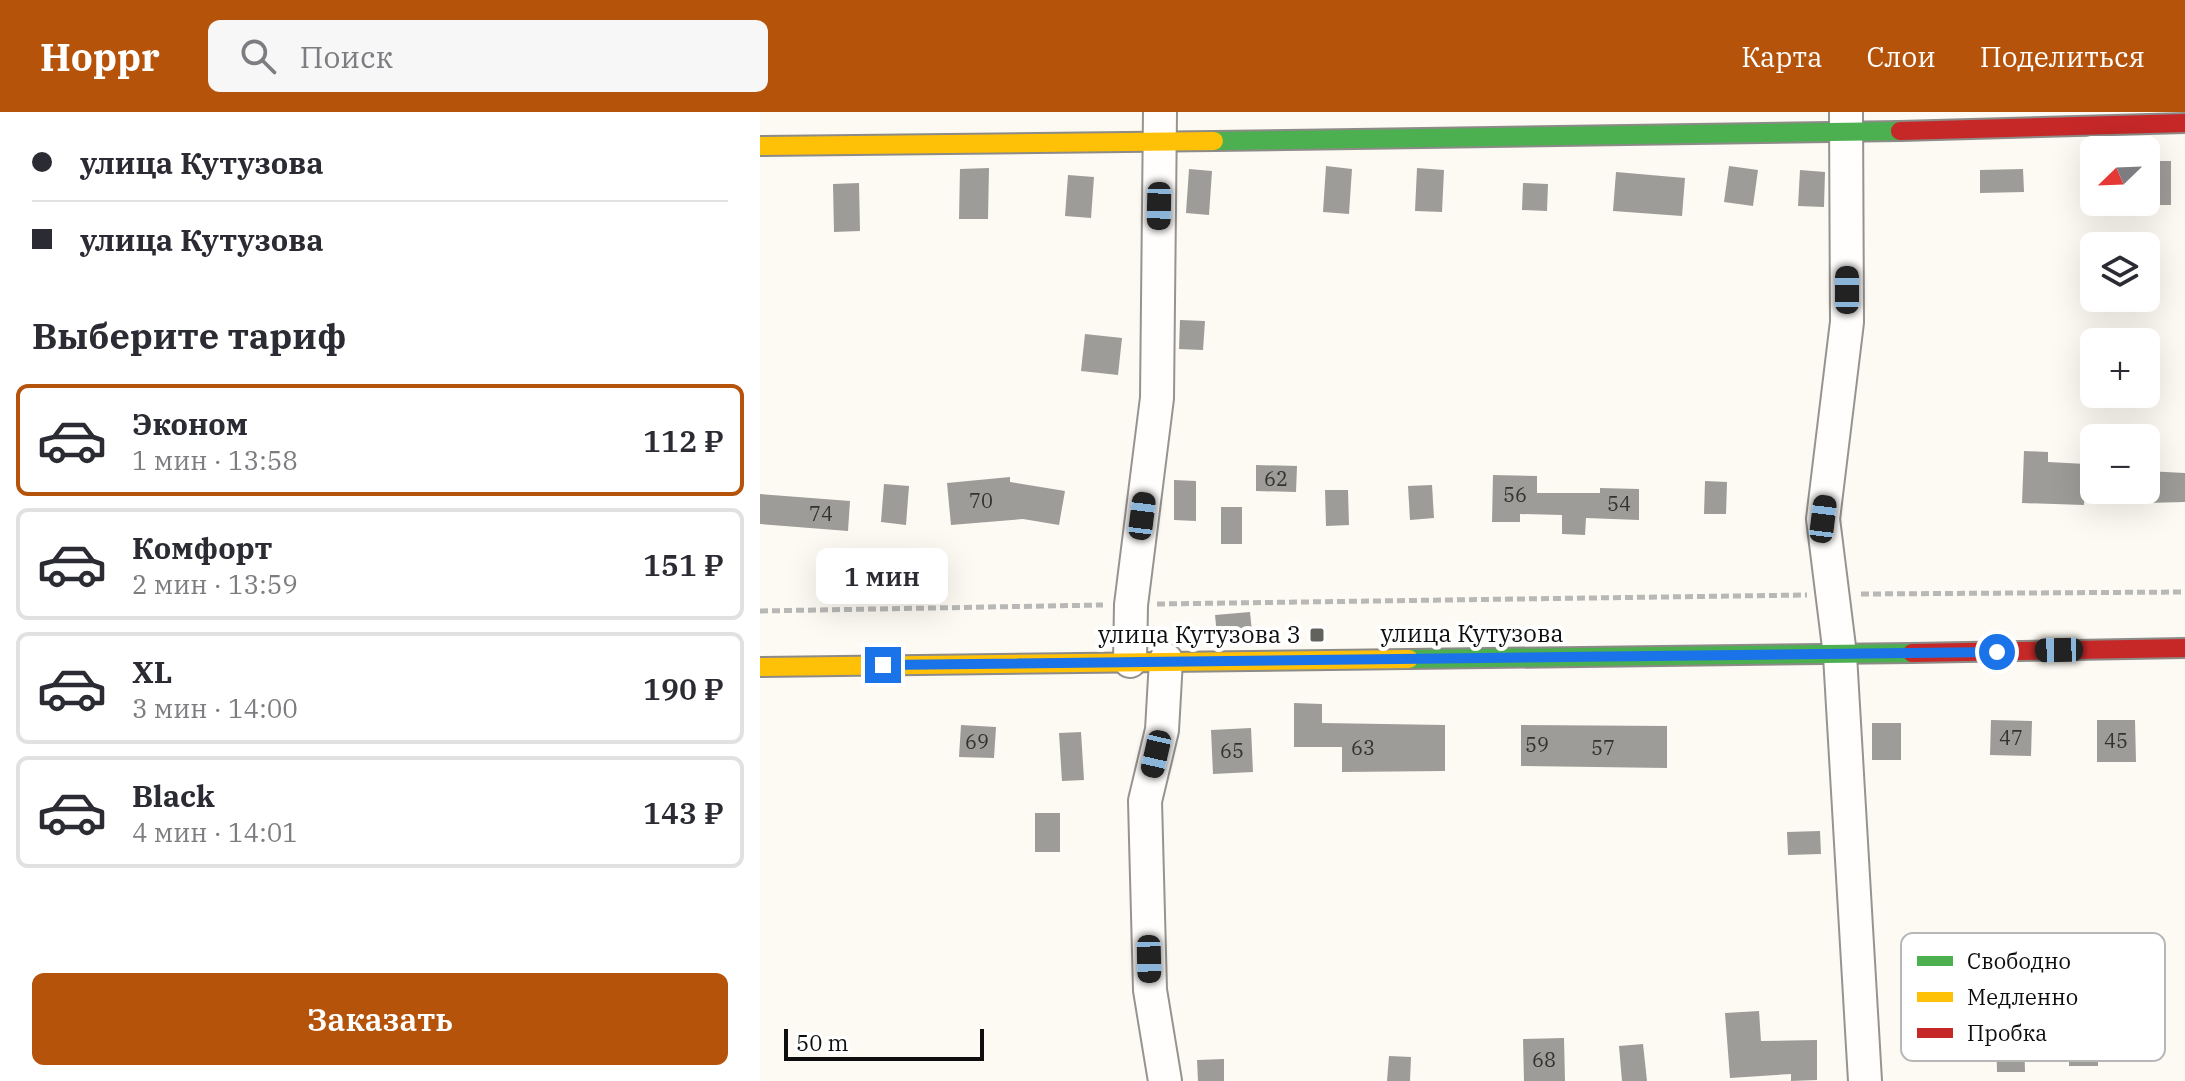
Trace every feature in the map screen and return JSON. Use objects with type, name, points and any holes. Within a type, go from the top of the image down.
[{"type":"street","points":[[1846,123],[1847,322],[1823,519],[1840,655],[1865,1081]]},
{"type":"street","points":[[760,146],[1160,127],[2185,123]]},
{"type":"street","points":[[1130,661],[1131,605],[1157,398],[1160,127]]},
{"type":"street","name":"улица Кутузова","points":[[760,667],[2185,648]]},
{"type":"street","points":[[1165,1081],[1150,990],[1145,801],[1162,730],[1166,660]]},
{"type":"path","points":[[760,611],[1833,594],[2185,592]]},
{"type":"building","points":[[2160,161],[2171,161],[2171,205],[2160,205]]},
{"type":"building","points":[[1326,166],[1352,169],[1349,214],[1323,212]]},
{"type":"building","points":[[1729,166],[1758,170],[1753,206],[1724,202]]},
{"type":"building","points":[[989,168],[988,219],[959,219],[960,169]]},
{"type":"building","points":[[1417,168],[1444,170],[1442,212],[1415,211]]},
{"type":"building","points":[[1189,169],[1212,171],[1209,215],[1186,213]]},
{"type":"building","points":[[2023,169],[2024,192],[1980,193],[1980,170]]},
{"type":"building","points":[[1800,170],[1825,172],[1824,207],[1798,206]]},
{"type":"building","points":[[1616,172],[1685,178],[1682,216],[1613,211]]},
{"type":"building","points":[[1068,175],[1094,177],[1091,218],[1065,216]]},
{"type":"building","points":[[859,183],[860,231],[834,232],[833,184]]},
{"type":"building","points":[[1523,183],[1548,184],[1547,211],[1522,210]]},
{"type":"building","points":[[1180,320],[1205,321],[1203,350],[1179,349]]},
{"type":"building","points":[[1085,334],[1122,338],[1118,375],[1081,371]]},
{"type":"building","points":[[2024,451],[2048,452],[2048,462],[2080,464],[2080,504],[2084,505],[2022,503]]},
{"type":"building","points":[[1256,465],[1297,466],[1296,492],[1256,491]]},
{"type":"building","points":[[2160,472],[2185,473],[2185,502],[2160,503]]},
{"type":"building","points":[[1493,475],[1537,476],[1537,493],[1600,493],[1600,488],[1639,489],[1639,520],[1586,518],[1585,535],[1562,534],[1562,515],[1520,514],[1520,522],[1492,522]]},
{"type":"building","points":[[1010,477],[1010,482],[1065,491],[1059,525],[1023,519],[951,525],[947,483]]},
{"type":"building","points":[[1174,480],[1196,481],[1196,521],[1174,520]]},
{"type":"building","points":[[1705,481],[1727,482],[1726,514],[1704,514]]},
{"type":"building","points":[[884,484],[909,486],[906,525],[881,522]]},
{"type":"building","points":[[1432,485],[1434,518],[1410,520],[1408,486]]},
{"type":"building","points":[[1325,490],[1348,490],[1349,525],[1326,526]]},
{"type":"building","points":[[760,494],[850,501],[848,531],[760,524]]},
{"type":"building","points":[[1221,507],[1242,507],[1242,544],[1221,544]]},
{"type":"building","points":[[1250,612],[1252,632],[1217,635],[1215,615]]},
{"type":"building","points":[[1294,703],[1322,704],[1322,723],[1445,725],[1445,771],[1342,772],[1342,747],[1294,747]]},
{"type":"building","points":[[1991,720],[2032,721],[2031,756],[1990,755]]},
{"type":"building","points":[[2097,720],[2135,720],[2136,762],[2097,762]]},
{"type":"building","points":[[1872,723],[1901,723],[1901,760],[1872,760]]},
{"type":"building","points":[[961,725],[996,727],[994,758],[959,757]]},
{"type":"building","points":[[1521,725],[1667,726],[1667,768],[1521,766]]},
{"type":"building","points":[[1251,728],[1253,772],[1213,774],[1211,730]]},
{"type":"building","points":[[1081,732],[1084,780],[1062,781],[1059,733]]},
{"type":"building","points":[[1035,813],[1060,813],[1060,852],[1035,852]]},
{"type":"building","points":[[1820,831],[1821,854],[1788,855],[1787,832]]},
{"type":"building","points":[[1759,1011],[1761,1041],[1817,1040],[1817,1080],[1791,1081],[1791,1074],[1730,1078],[1725,1013]]},
{"type":"building","points":[[1564,1038],[1565,1081],[1524,1081],[1523,1039]]},
{"type":"building","points":[[1643,1044],[1647,1081],[1622,1081],[1619,1046]]},
{"type":"building","points":[[1389,1056],[1411,1057],[1410,1081],[1387,1081]]},
{"type":"building","points":[[1224,1059],[1224,1081],[1198,1081],[1197,1060]]},
{"type":"building","points":[[1997,1061],[2025,1061],[2025,1072],[1997,1072]]},
{"type":"building","points":[[2069,1061],[2098,1061],[2098,1066],[2069,1066]]},
{"type":"traffic: fast","points":[[1214,141],[1900,131]]},
{"type":"traffic: fast","points":[[1409,659],[1912,653]]},
{"type":"traffic: slow","points":[[760,146],[1214,141]]},
{"type":"traffic: slow","points":[[760,667],[1409,659]]},
{"type":"traffic: jam","points":[[1900,131],[2185,123]]},
{"type":"traffic: jam","points":[[1912,653],[2185,648]]},
{"type":"place","name":"улица Кутузова 3","points":[[1317,635]]},
{"type":"route","points":[[883,665],[1997,652]]}]
